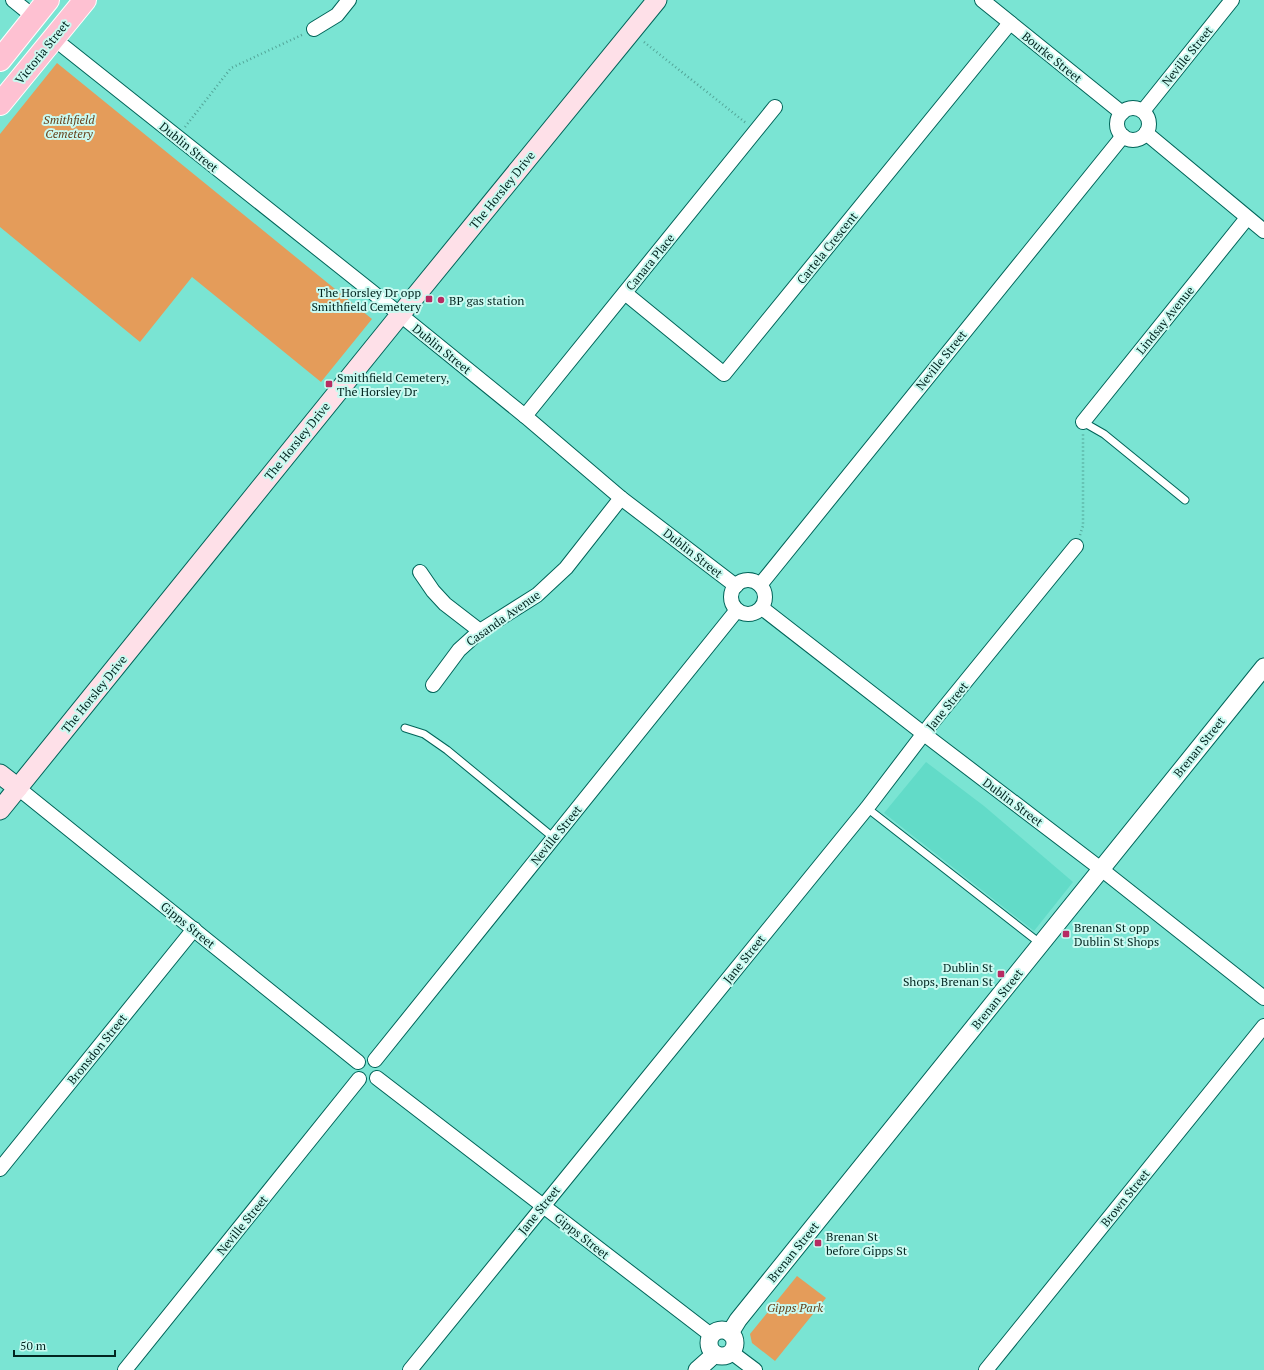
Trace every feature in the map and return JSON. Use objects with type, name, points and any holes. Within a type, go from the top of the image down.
[{"type":"main road","points":[[0,61],[48,0]]},
{"type":"main road","points":[[34,17],[42,20],[49,19],[84,0]]},
{"type":"main road","name":"Victoria Street","points":[[0,104],[84,0]]},
{"type":"main road","name":"The Horsley Drive","points":[[0,810],[657,0]]},
{"type":"main road","points":[[0,61],[40,34],[48,35],[53,38]]},
{"type":"main road","points":[[0,774],[18,788]]},
{"type":"street","points":[[14,0],[34,17]]},
{"type":"street","points":[[314,29],[337,15],[349,0]]},
{"type":"street","name":"Bourke Street","points":[[982,0],[1122,113]]},
{"type":"street","name":"Neville Street","points":[[1143,111],[1232,0]]},
{"type":"street","name":"Cartela Crescent","points":[[625,293],[724,374],[1010,23]]},
{"type":"street","name":"Dublin Street","points":[[53,38],[525,416],[621,498],[736,586]]},
{"type":"street","name":"Canara Place","points":[[525,416],[775,106]]},
{"type":"street","points":[[1134,108],[1143,111],[1149,124],[1146,133],[1137,139],[1132,140],[1123,136],[1120,132],[1118,122],[1122,113],[1126,110],[1134,108]]},
{"type":"street","points":[[1146,133],[1264,231]]},
{"type":"street","name":"Neville Street","points":[[760,585],[1123,136]]},
{"type":"street","name":"Lindsay Avenue","points":[[1083,422],[1247,218]]},
{"type":"street","name":"Casanda Avenue","points":[[433,685],[459,650],[480,631],[537,595],[566,568],[621,498]]},
{"type":"street","name":"Jane Street","points":[[410,1370],[866,808],[1076,546]]},
{"type":"street","points":[[420,572],[433,591],[445,604],[480,631]]},
{"type":"street","points":[[749,580],[760,585],[765,594],[765,601],[762,608],[756,612],[745,614],[737,610],[732,600],[732,592],[736,586],[749,580]]},
{"type":"street","name":"Dublin Street","points":[[762,608],[1101,869],[1264,998]]},
{"type":"street","name":"Neville Street","points":[[375,1060],[737,610]]},
{"type":"street","name":"Brenan Street","points":[[730,1333],[738,1320],[1264,667]]},
{"type":"street","name":"Gipps Street","points":[[18,788],[194,928],[358,1062]]},
{"type":"street","name":"Bronsdon Street","points":[[0,1169],[194,928]]},
{"type":"street","name":"Brown Street","points":[[986,1370],[1264,1026]]},
{"type":"street","points":[[366,1058],[375,1060],[380,1068],[377,1078],[368,1082],[359,1079],[355,1071],[358,1062],[366,1058]]},
{"type":"street","name":"Gipps Street","points":[[377,1078],[711,1335]]},
{"type":"street","name":"Neville Street","points":[[125,1370],[359,1079]]},
{"type":"street","points":[[697,1370],[723,1353],[734,1348],[733,1336],[725,1330],[716,1331],[711,1335],[709,1345],[711,1350],[723,1353],[755,1370]]},
{"type":"lane","points":[[1083,422],[1104,434],[1185,500]]},
{"type":"lane","points":[[405,728],[424,734],[447,750],[554,838]]},
{"type":"lane","points":[[866,808],[1042,944]]},
{"type":"path","points":[[177,137],[231,68],[314,29]]},
{"type":"path","points":[[644,42],[755,131]]},
{"type":"path","points":[[1076,546],[1083,526],[1083,422]]},
{"type":"shaded area","points":[[926,762],[984,806],[1073,882],[1034,931],[884,813]]},
{"type":"green space","name":"Smithfield Cemetery","points":[[57,63],[372,319],[321,382],[192,277],[140,342],[0,227],[0,134]]},
{"type":"green space","name":"Gipps Park","points":[[797,1276],[826,1298],[775,1361],[752,1343],[750,1334]]},
{"type":"place","name":"The Horsley Dr opp Smithfield Cemetery","points":[[429,299]]},
{"type":"place","name":"BP gas station","points":[[441,300]]},
{"type":"place","name":"Smithfield Cemetery, The Horsley Dr","points":[[329,384]]},
{"type":"place","name":"Brenan St opp Dublin St Shops","points":[[1066,934]]},
{"type":"place","name":"Dublin St Shops, Brenan St","points":[[1001,974]]},
{"type":"place","name":"Brenan St before Gipps St","points":[[818,1243]]}]
